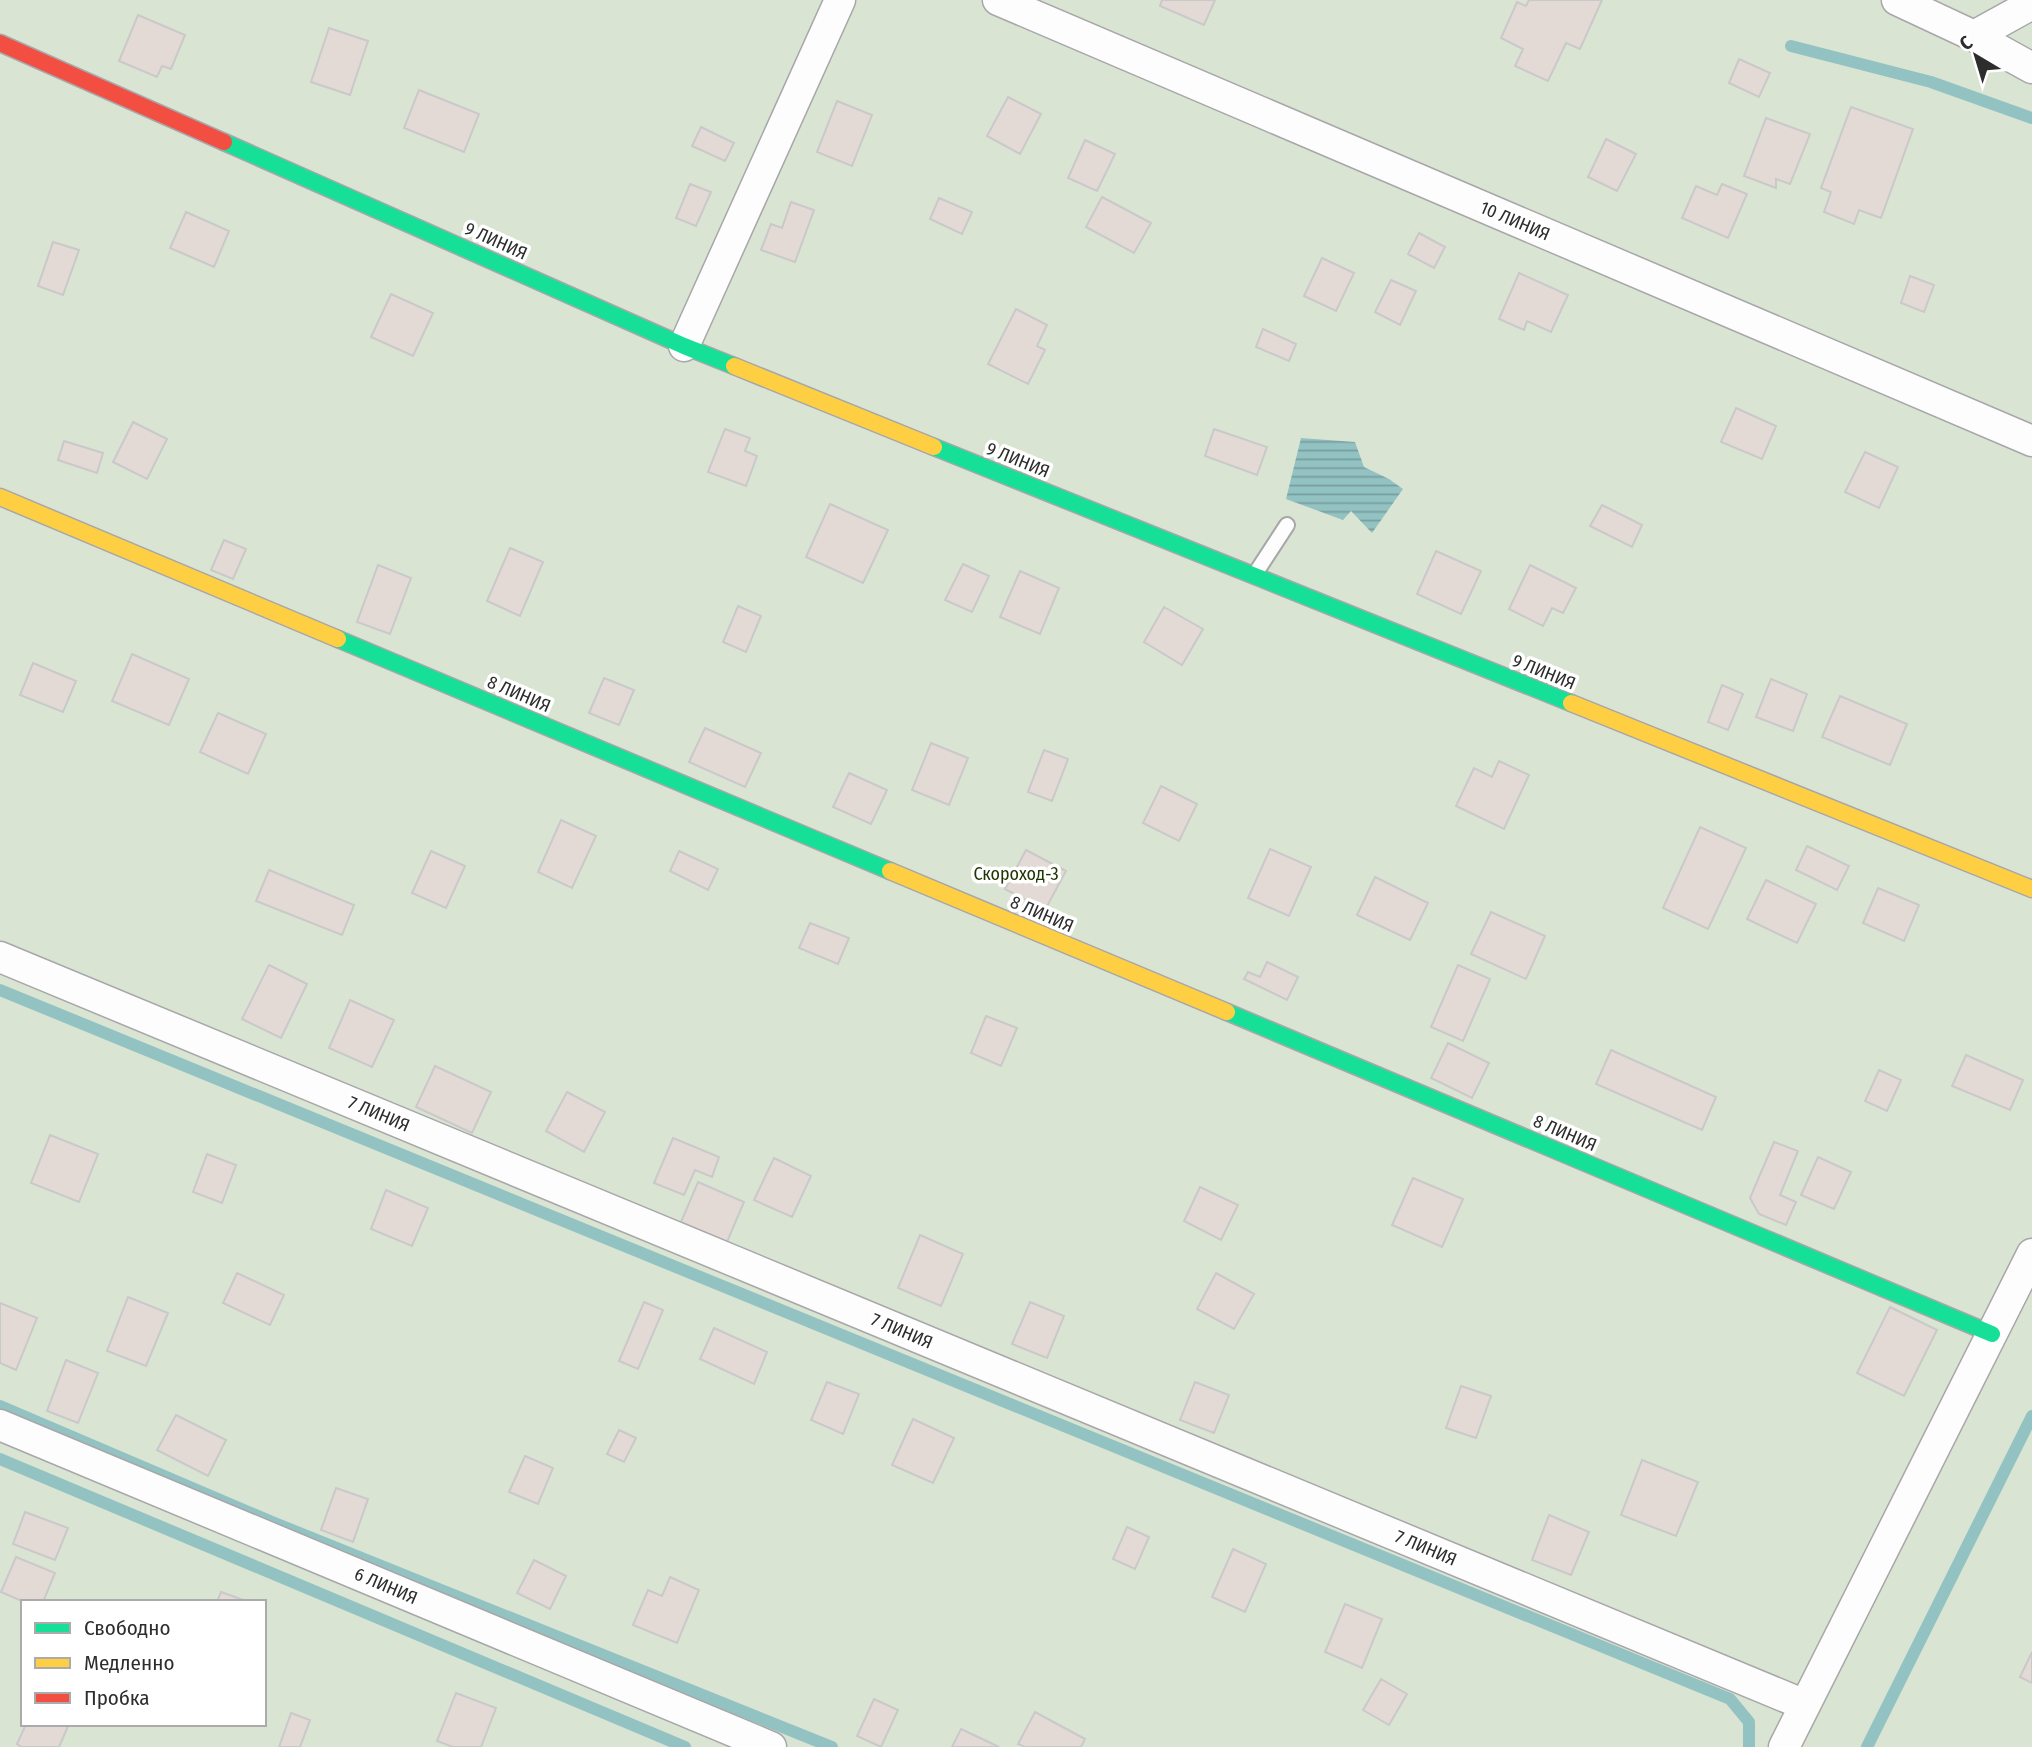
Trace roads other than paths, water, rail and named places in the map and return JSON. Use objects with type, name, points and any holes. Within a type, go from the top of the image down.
[{"type":"street","points":[[684,346],[840,0]]},
{"type":"street","name":"10 ЛИНИЯ","points":[[998,0],[2032,441]]},
{"type":"street","points":[[1897,0],[1974,36],[2032,68]]},
{"type":"street","points":[[1974,36],[2032,4]]},
{"type":"street","name":"9 ЛИНИЯ","points":[[0,43],[684,346],[2032,889]]},
{"type":"street","name":"8 ЛИНИЯ","points":[[0,497],[1992,1334]]},
{"type":"street","name":"7 ЛИНИЯ","points":[[0,957],[1805,1706]]},
{"type":"street","points":[[1784,1747],[2032,1254]]},
{"type":"street","name":"6 ЛИНИЯ","points":[[0,1425],[771,1747]]},
{"type":"lane","points":[[1254,575],[1287,525]]},
{"type":"water","points":[[1301,438],[1355,442],[1364,467],[1403,489],[1372,533],[1351,511],[1343,520],[1286,499]]},
{"type":"waterway","points":[[1791,46],[1931,82],[2032,118]]},
{"type":"waterway","points":[[0,990],[1730,1699],[1749,1722],[1749,1747]]},
{"type":"waterway","points":[[0,1406],[272,1522],[832,1747]]},
{"type":"waterway","points":[[1867,1747],[2032,1416]]},
{"type":"waterway","points":[[0,1459],[685,1747]]},
{"type":"park label","name":"Скороход-3","points":[[1016,874]]}]
